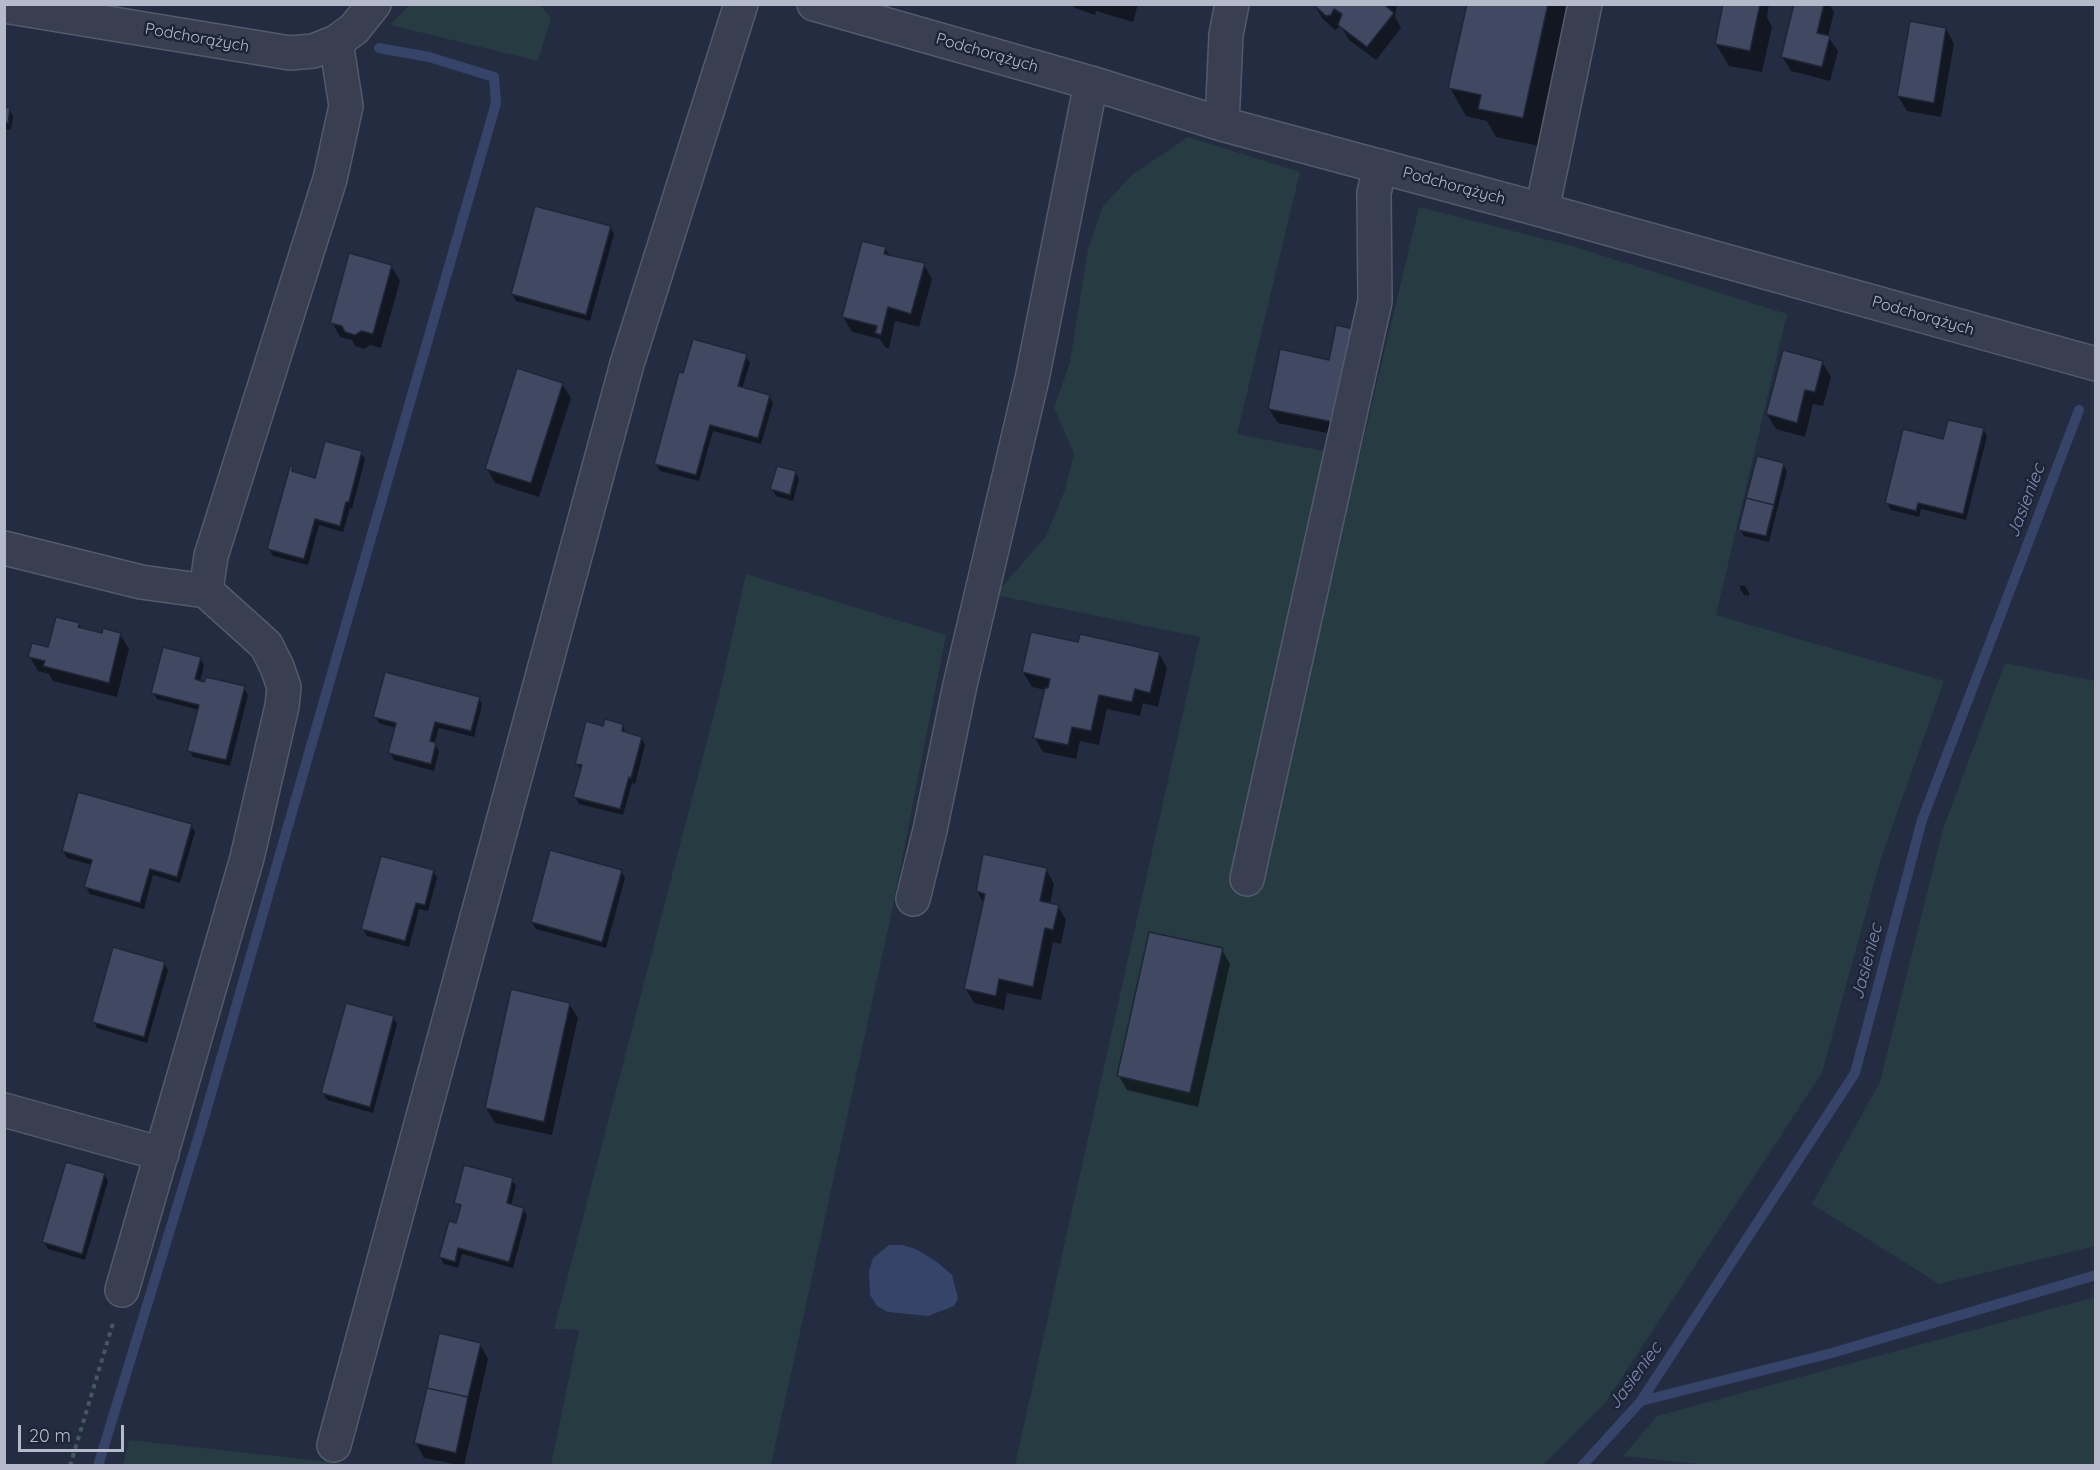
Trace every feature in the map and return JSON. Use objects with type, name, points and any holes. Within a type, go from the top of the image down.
[{"type":"street","name":"Podchorążych","points":[[4,6],[141,16],[290,53],[313,51],[336,42],[354,29],[374,4]]},
{"type":"street","points":[[334,1445],[627,364],[741,4]]},
{"type":"street","name":"Podchorążych","points":[[814,4],[884,14],[1222,124],[1542,210],[2096,364]]},
{"type":"street","points":[[1222,124],[1226,35],[1232,4]]},
{"type":"street","points":[[1542,210],[1585,4]]},
{"type":"street","points":[[206,591],[211,556],[330,179],[346,106],[336,42]]},
{"type":"street","points":[[913,899],[930,830],[960,685],[1032,379],[1091,83]]},
{"type":"street","points":[[1247,879],[1375,301],[1374,193],[1380,166]]},
{"type":"street","points":[[4,548],[141,582],[206,591],[266,645],[278,667],[284,687],[282,706],[247,858],[123,1290]]},
{"type":"street","points":[[4,1110],[162,1154]]},
{"type":"path","points":[[70,1466],[123,1290]]},
{"type":"shaded area","points":[[411,4],[540,5],[551,18],[538,61],[390,25]]},
{"type":"shaded area","points":[[1188,137],[1300,172],[1237,434],[1359,458],[1419,207],[1572,246],[1787,314],[1716,615],[1944,681],[1881,858],[1822,1073],[1605,1403],[1543,1465],[1015,1465],[1200,637],[995,595],[1046,536],[1065,490],[1074,453],[1054,408],[1070,362],[1088,249],[1103,206],[1133,174]]},
{"type":"shaded area","points":[[746,574],[946,635],[892,911],[771,1465],[551,1465],[579,1330],[554,1329],[720,691]]},
{"type":"shaded area","points":[[2005,663],[2095,681],[2095,1246],[1939,1284],[1812,1204],[1880,1082],[1943,829]]},
{"type":"shaded area","points":[[2095,1297],[2095,1465],[1717,1466],[1623,1456],[1657,1416]]},
{"type":"shaded area","points":[[129,1440],[358,1465],[123,1465]]},
{"type":"water","points":[[889,1245],[903,1245],[918,1250],[952,1275],[958,1298],[954,1306],[928,1316],[888,1312],[877,1306],[870,1295],[869,1271],[873,1258]]},
{"type":"building","points":[[1313,4],[1386,4],[1394,13],[1367,47],[1338,25],[1342,14],[1334,9],[1331,15],[1326,16]]},
{"type":"building","points":[[1467,4],[1548,4],[1523,118],[1478,109],[1481,95],[1448,88]]},
{"type":"building","points":[[1723,4],[1760,4],[1750,51],[1715,44]]},
{"type":"building","points":[[1794,4],[1824,4],[1817,33],[1830,36],[1822,67],[1781,57]]},
{"type":"building","points":[[1910,21],[1946,28],[1934,103],[1897,96]]},
{"type":"building","points":[[4,107],[10,108],[8,123],[4,123]]},
{"type":"building","points":[[535,206],[611,226],[586,315],[511,294]]},
{"type":"building","points":[[862,241],[886,247],[884,254],[925,263],[911,314],[888,307],[881,335],[875,333],[877,326],[842,317]]},
{"type":"building","points":[[349,253],[392,265],[373,334],[361,331],[355,335],[345,332],[342,326],[330,323]]},
{"type":"building","points":[[1336,325],[1358,330],[1338,423],[1268,409],[1280,349],[1329,360]]},
{"type":"building","points":[[693,339],[747,354],[738,386],[770,395],[758,438],[710,425],[696,475],[654,464],[679,372],[683,373]]},
{"type":"building","points":[[1783,350],[1823,361],[1815,392],[1805,390],[1797,423],[1766,414]]},
{"type":"building","points":[[517,368],[563,383],[531,483],[485,469]]},
{"type":"building","points":[[1948,420],[1984,428],[1963,514],[1918,503],[1916,511],[1885,503],[1903,429],[1943,439]]},
{"type":"building","points":[[325,441],[362,451],[349,502],[346,502],[340,526],[315,519],[304,559],[267,549],[290,466],[293,466],[292,471],[315,478]]},
{"type":"building","points":[[1757,456],[1784,463],[1774,505],[1746,498]]},
{"type":"building","points":[[777,466],[796,471],[790,495],[770,489]]},
{"type":"building","points":[[1746,498],[1774,505],[1766,536],[1738,530]]},
{"type":"building","points":[[56,617],[80,623],[78,627],[102,633],[103,628],[121,633],[109,683],[43,666],[45,661],[28,657],[32,643],[48,647]]},
{"type":"building","points":[[1031,632],[1078,642],[1080,634],[1160,652],[1150,693],[1135,689],[1132,702],[1099,695],[1091,731],[1072,727],[1068,745],[1033,738],[1045,688],[1048,688],[1050,679],[1022,672]]},
{"type":"building","points":[[163,647],[201,657],[195,679],[204,682],[206,677],[245,686],[226,760],[187,751],[199,705],[151,693]]},
{"type":"building","points":[[385,672],[480,697],[471,731],[435,722],[430,741],[436,743],[431,764],[388,753],[396,723],[373,717]]},
{"type":"building","points":[[605,719],[623,724],[622,731],[642,737],[620,809],[573,797],[582,765],[575,764],[586,721],[603,726]]},
{"type":"building","points":[[78,792],[192,824],[177,877],[150,869],[140,903],[84,887],[92,860],[62,851]]},
{"type":"building","points":[[550,850],[622,870],[602,942],[531,922]]},
{"type":"building","points":[[983,854],[1047,868],[1040,901],[1059,905],[1053,930],[1045,928],[1033,987],[999,979],[996,996],[964,989],[985,894],[976,891]]},
{"type":"building","points":[[381,856],[434,870],[425,905],[416,903],[405,941],[361,929]]},
{"type":"building","points":[[1149,932],[1223,948],[1190,1093],[1117,1076]]},
{"type":"building","points":[[113,947],[165,962],[144,1037],[92,1022]]},
{"type":"building","points":[[511,989],[570,1003],[544,1122],[485,1108]]},
{"type":"building","points":[[346,1003],[394,1016],[370,1107],[321,1093]]},
{"type":"building","points":[[66,1162],[105,1173],[82,1254],[42,1242]]},
{"type":"building","points":[[464,1165],[513,1178],[507,1203],[524,1208],[509,1262],[458,1248],[455,1262],[439,1257],[449,1221],[456,1223],[461,1205],[454,1203]]},
{"type":"building","points":[[439,1333],[481,1343],[468,1397],[427,1388]]},
{"type":"building","points":[[427,1388],[468,1397],[456,1453],[414,1443]]},
{"type":"waterway","points":[[98,1466],[202,1125],[496,103],[494,77],[429,57],[379,48]]},
{"type":"waterway","name":"Jasieniec","points":[[1582,1466],[1641,1401],[1855,1073],[1922,820],[2079,410]]},
{"type":"waterway","points":[[1641,1401],[1832,1353],[2096,1275]]}]
